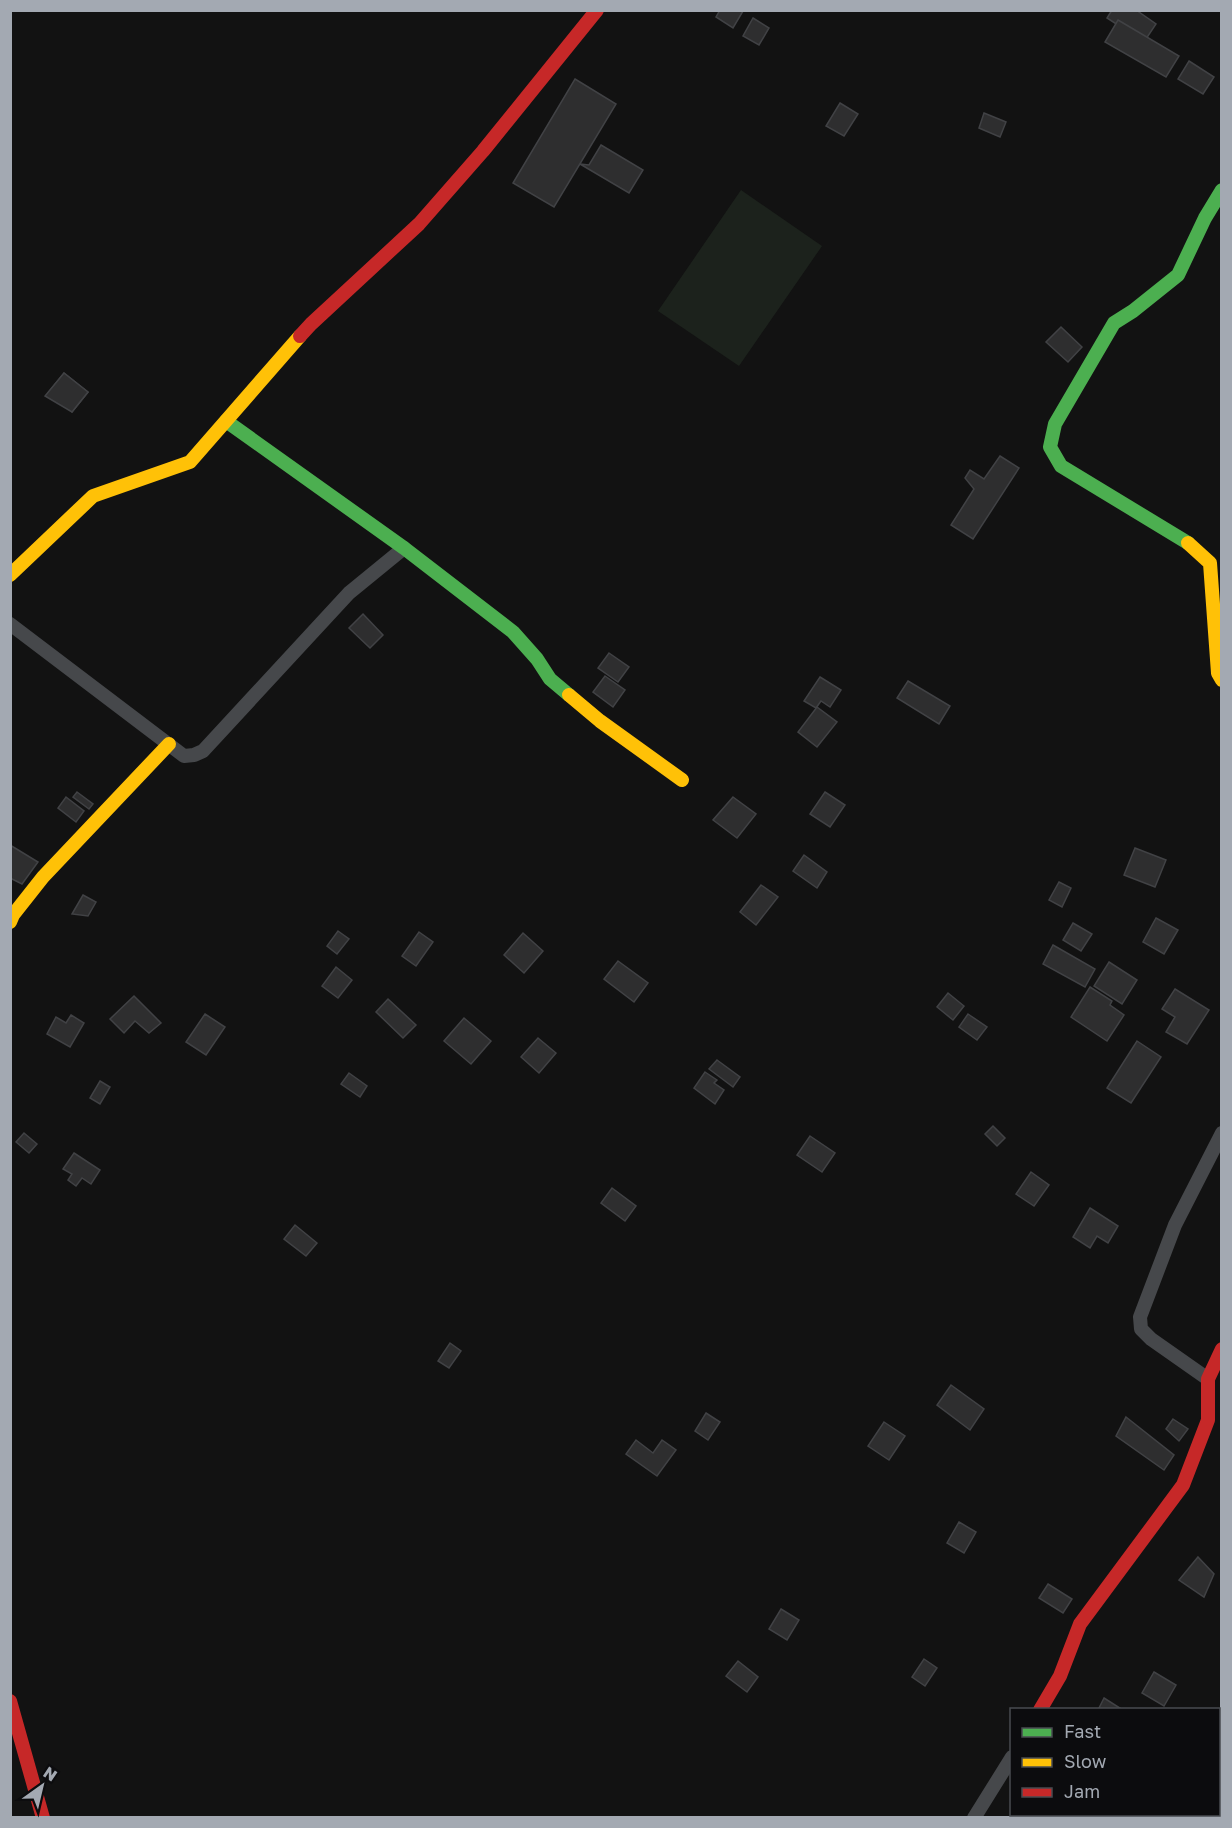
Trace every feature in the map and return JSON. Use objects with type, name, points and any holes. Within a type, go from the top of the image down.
[{"type":"main road","points":[[10,575],[93,496],[190,462],[311,324],[419,224],[483,151],[597,10]]},
{"type":"main road","points":[[1221,190],[1204,218],[1178,275],[1114,323],[1054,424],[1050,447],[1060,466],[1184,540],[1210,563],[1218,673],[1221,680]]},
{"type":"main road","points":[[226,421],[404,548],[513,632],[537,659],[550,680],[600,721],[682,780]]},
{"type":"main road","points":[[10,922],[43,877],[169,744]]},
{"type":"main road","points":[[1041,1708],[1060,1676],[1080,1624],[1183,1485],[1208,1420],[1208,1379],[1221,1349]]},
{"type":"main road","points":[[10,1701],[43,1818]]},
{"type":"street","points":[[10,624],[184,756],[194,755],[203,751],[349,592],[404,548]]},
{"type":"street","points":[[1208,1379],[1151,1339],[1141,1329],[1140,1317],[1175,1225],[1221,1133]]},
{"type":"street","points":[[974,1818],[1010,1759]]},
{"type":"shaded area","points":[[741,190],[822,246],[739,366],[658,311]]},
{"type":"building","points":[[720,10],[743,11],[733,28],[716,17]]},
{"type":"building","points":[[1112,10],[1136,10],[1156,24],[1144,42],[1107,18]]},
{"type":"building","points":[[753,18],[769,28],[759,45],[743,36]]},
{"type":"building","points":[[1118,20],[1179,56],[1166,77],[1105,42]]},
{"type":"building","points":[[1189,61],[1214,77],[1203,94],[1178,79]]},
{"type":"building","points":[[575,79],[616,104],[554,207],[513,183]]},
{"type":"building","points":[[840,103],[858,114],[844,136],[826,126]]},
{"type":"building","points":[[984,113],[1006,122],[1000,137],[979,128]]},
{"type":"building","points":[[601,145],[643,170],[629,193],[580,164],[589,165]]},
{"type":"building","points":[[1061,327],[1082,347],[1068,362],[1046,342]]},
{"type":"building","points":[[64,373],[88,392],[72,412],[48,393]]},
{"type":"building","points":[[64,373],[88,392],[72,412],[45,396]]},
{"type":"building","points":[[1000,456],[1019,468],[973,539],[951,525],[974,489],[965,478],[970,470],[984,479]]},
{"type":"building","points":[[363,614],[383,635],[370,648],[349,628]]},
{"type":"building","points":[[609,653],[629,667],[618,682],[598,668]]},
{"type":"building","points":[[605,676],[625,690],[613,707],[593,692]]},
{"type":"building","points":[[820,677],[841,690],[830,707],[821,701],[816,708],[804,701]]},
{"type":"building","points":[[908,681],[950,706],[939,724],[897,698]]},
{"type":"building","points":[[817,707],[837,722],[817,747],[798,732]]},
{"type":"building","points":[[77,792],[93,804],[89,809],[73,797]]},
{"type":"building","points":[[825,792],[845,805],[830,827],[810,814]]},
{"type":"building","points":[[66,797],[84,811],[76,822],[58,808]]},
{"type":"building","points":[[733,797],[756,814],[737,838],[713,820]]},
{"type":"building","points":[[10,845],[38,862],[22,884],[10,878]]},
{"type":"building","points":[[1135,848],[1166,860],[1155,887],[1124,875]]},
{"type":"building","points":[[804,855],[827,872],[817,888],[793,871]]},
{"type":"building","points":[[1059,882],[1071,888],[1062,907],[1049,900]]},
{"type":"building","points":[[761,885],[778,897],[756,925],[740,912]]},
{"type":"building","points":[[83,895],[96,902],[88,916],[72,914]]},
{"type":"building","points":[[1156,918],[1178,930],[1164,954],[1143,942]]},
{"type":"building","points":[[1073,923],[1092,934],[1081,951],[1063,940]]},
{"type":"building","points":[[338,931],[349,939],[337,954],[327,946]]},
{"type":"building","points":[[419,932],[433,942],[416,966],[402,956]]},
{"type":"building","points":[[523,933],[543,951],[524,973],[504,955]]},
{"type":"building","points":[[1053,945],[1095,969],[1085,987],[1043,964]]},
{"type":"building","points":[[618,961],[648,983],[634,1002],[604,979]]},
{"type":"building","points":[[1109,962],[1137,980],[1122,1004],[1094,986]]},
{"type":"building","points":[[336,967],[352,980],[338,998],[322,986]]},
{"type":"building","points":[[1090,987],[1112,1001],[1110,1005],[1124,1015],[1107,1041],[1071,1017]]},
{"type":"building","points":[[1175,989],[1209,1010],[1187,1044],[1166,1032],[1175,1017],[1162,1009]]},
{"type":"building","points":[[948,993],[964,1006],[953,1020],[937,1007]]},
{"type":"building","points":[[134,996],[161,1023],[149,1033],[135,1021],[124,1033],[110,1019]]},
{"type":"building","points":[[388,999],[416,1025],[403,1038],[376,1012]]},
{"type":"building","points":[[205,1014],[225,1027],[206,1055],[186,1042]]},
{"type":"building","points":[[968,1014],[987,1027],[977,1040],[959,1027]]},
{"type":"building","points":[[71,1015],[84,1023],[70,1047],[47,1034],[56,1017],[66,1023]]},
{"type":"building","points":[[464,1018],[491,1041],[471,1064],[444,1041]]},
{"type":"building","points":[[538,1038],[556,1053],[539,1073],[521,1057]]},
{"type":"building","points":[[1137,1041],[1161,1057],[1131,1103],[1107,1088]]},
{"type":"building","points":[[717,1060],[740,1077],[733,1087],[709,1069]]},
{"type":"building","points":[[705,1072],[717,1080],[714,1083],[724,1090],[715,1104],[694,1088]]},
{"type":"building","points":[[349,1073],[367,1086],[360,1097],[341,1084]]},
{"type":"building","points":[[100,1081],[110,1087],[100,1104],[90,1098]]},
{"type":"building","points":[[993,1126],[1005,1138],[997,1146],[985,1134]]},
{"type":"building","points":[[24,1133],[37,1144],[29,1153],[16,1142]]},
{"type":"building","points":[[810,1136],[835,1153],[822,1172],[797,1155]]},
{"type":"building","points":[[74,1153],[100,1170],[91,1184],[82,1178],[76,1186],[68,1180],[72,1174],[63,1169]]},
{"type":"building","points":[[1031,1172],[1049,1185],[1034,1206],[1016,1194]]},
{"type":"building","points":[[612,1188],[636,1206],[625,1221],[601,1203]]},
{"type":"building","points":[[1090,1208],[1118,1226],[1108,1243],[1097,1236],[1090,1248],[1073,1237]]},
{"type":"building","points":[[295,1225],[317,1243],[306,1256],[284,1239]]},
{"type":"building","points":[[450,1343],[461,1351],[449,1368],[438,1361]]},
{"type":"building","points":[[951,1385],[984,1409],[970,1430],[937,1405]]},
{"type":"building","points":[[706,1413],[720,1422],[708,1440],[695,1431]]},
{"type":"building","points":[[1126,1417],[1174,1455],[1164,1470],[1116,1436]]},
{"type":"building","points":[[1173,1419],[1188,1429],[1179,1441],[1166,1429]]},
{"type":"building","points":[[884,1422],[905,1436],[889,1460],[868,1446]]},
{"type":"building","points":[[636,1440],[653,1453],[662,1440],[676,1450],[657,1476],[626,1454]]},
{"type":"building","points":[[959,1522],[976,1532],[964,1553],[947,1543]]},
{"type":"building","points":[[1198,1557],[1214,1574],[1204,1597],[1179,1580]]},
{"type":"building","points":[[1048,1584],[1072,1599],[1063,1613],[1039,1598]]},
{"type":"building","points":[[781,1609],[799,1620],[787,1640],[769,1629]]},
{"type":"building","points":[[924,1659],[937,1668],[925,1686],[912,1677]]},
{"type":"building","points":[[738,1661],[758,1677],[747,1692],[726,1676]]},
{"type":"building","points":[[1154,1672],[1176,1685],[1164,1706],[1142,1693]]},
{"type":"building","points":[[1104,1698],[1120,1708],[1099,1708]]},
{"type":"traffic: fast","points":[[1188,543],[1061,466],[1050,447],[1055,424],[1114,323],[1178,275],[1205,218],[1222,190]]},
{"type":"traffic: fast","points":[[226,421],[404,548],[513,632],[537,659],[550,679],[569,695]]},
{"type":"traffic: slow","points":[[10,575],[93,496],[190,462],[300,336]]},
{"type":"traffic: slow","points":[[1188,543],[1210,563],[1218,673],[1222,680]]},
{"type":"traffic: slow","points":[[569,695],[600,721],[682,780]]},
{"type":"traffic: slow","points":[[10,922],[43,877],[169,744]]},
{"type":"traffic: jam","points":[[300,336],[419,224],[483,151],[597,10]]},
{"type":"traffic: jam","points":[[1041,1708],[1060,1676],[1080,1624],[1183,1485],[1208,1420],[1208,1379],[1222,1349]]},
{"type":"traffic: jam","points":[[10,1701],[43,1818]]}]
